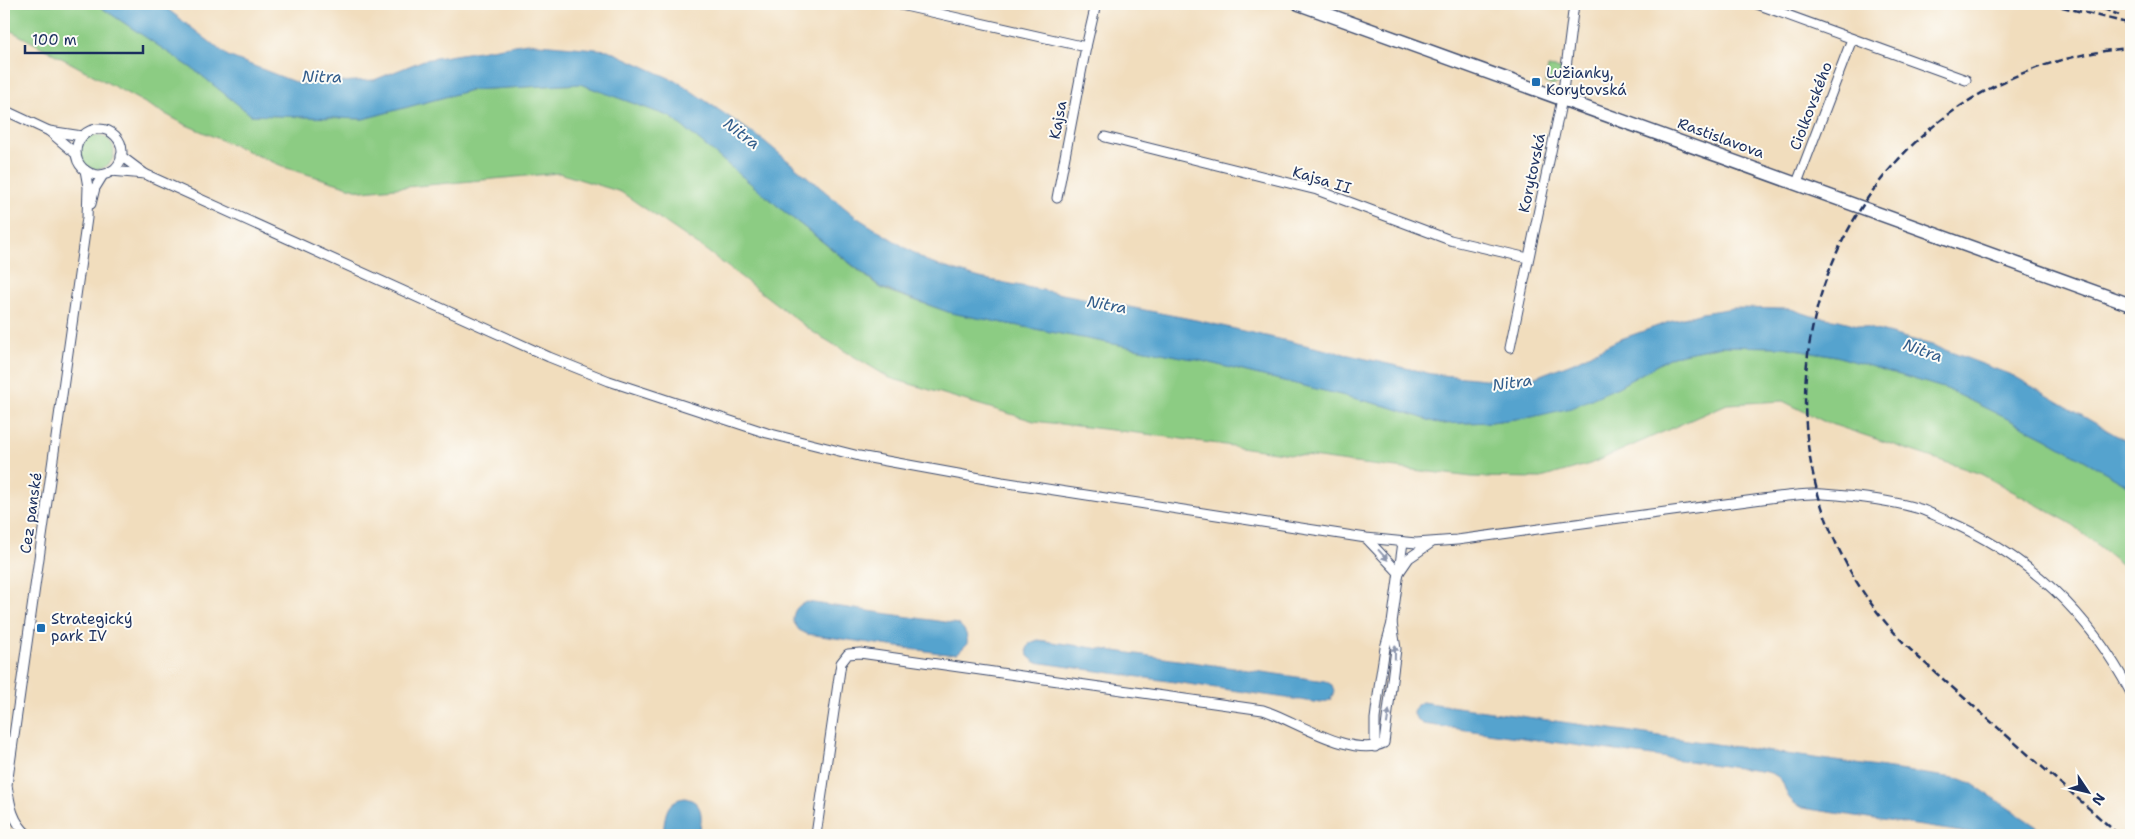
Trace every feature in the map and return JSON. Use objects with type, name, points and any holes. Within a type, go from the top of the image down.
[{"type":"street","points":[[896,4],[1086,47]]},
{"type":"street","name":"Kajsa","points":[[1056,198],[1096,4]]},
{"type":"street","name":"Rastislavova","points":[[1299,4],[2131,305]]},
{"type":"street","name":"Korytovská","points":[[1510,348],[1562,99],[1574,4]]},
{"type":"street","points":[[1757,4],[1966,80]]},
{"type":"street","name":"Ciolkovského","points":[[1797,183],[1852,39]]},
{"type":"street","points":[[4,110],[49,131],[76,154]]},
{"type":"street","points":[[107,173],[118,165],[121,156],[121,146],[117,138],[109,131],[100,129],[90,130],[82,136],[77,144],[76,154],[78,163],[85,170],[94,174],[146,174]]},
{"type":"street","points":[[49,131],[82,136]]},
{"type":"street","name":"Kajsa II","points":[[1105,137],[1317,190],[1450,240],[1528,258]]},
{"type":"street","points":[[121,156],[146,174],[549,357],[609,381],[767,433],[859,456],[1002,482],[1366,538],[1403,542],[1431,542],[1768,498],[1820,494],[1858,497],[1920,509],[2002,548],[2044,580],[2091,630],[2114,661],[2131,693]]},
{"type":"street","name":"Cez panské","points":[[28,835],[20,828],[10,810],[7,785],[87,218],[88,187],[85,170]]},
{"type":"street","name":"Cez panské","points":[[87,218],[95,188],[107,173]]},
{"type":"street","points":[[1366,538],[1399,573]]},
{"type":"street","points":[[1375,747],[1375,719],[1380,680],[1385,648],[1392,623],[1403,542]]},
{"type":"street","points":[[1399,573],[1409,558],[1431,542]]},
{"type":"street","points":[[816,835],[841,663],[848,654],[860,653],[1263,710],[1282,716],[1318,735],[1336,742],[1375,747],[1384,742],[1393,682],[1396,649],[1392,623]]},
{"type":"green space","points":[[4,4],[96,4],[196,71],[251,115],[363,119],[471,90],[580,84],[671,117],[786,213],[882,289],[951,313],[1198,360],[1390,407],[1440,424],[1491,422],[1532,417],[1618,387],[1673,356],[1721,346],[1784,347],[1836,356],[1947,389],[2044,437],[2131,487],[2131,572],[2070,523],[1981,474],[1825,422],[1783,401],[1727,404],[1590,464],[1541,478],[1472,477],[1034,421],[890,378],[813,332],[707,251],[621,192],[559,173],[362,191],[287,168],[184,124],[4,27]]},
{"type":"green space","points":[[1548,67],[1563,69],[1560,82],[1553,86],[1545,83]]},
{"type":"green space","points":[[97,135],[109,140],[114,152],[109,164],[97,169],[85,164],[80,152],[85,140]]},
{"type":"water","name":"Nitra","points":[[96,4],[161,4],[228,56],[300,84],[374,80],[424,60],[527,43],[608,50],[678,82],[763,140],[856,217],[930,263],[980,278],[1196,320],[1432,374],[1495,380],[1530,379],[1574,362],[1618,340],[1669,322],[1702,313],[1733,308],[1791,309],[1812,316],[1839,320],[1932,345],[2014,376],[2131,444],[2131,487],[2044,437],[1947,389],[1836,356],[1784,347],[1721,346],[1673,356],[1618,387],[1571,408],[1532,417],[1491,422],[1440,424],[1390,407],[1198,360],[951,313],[882,288],[786,213],[671,117],[580,84],[471,90],[363,119],[251,115],[196,71]]},
{"type":"water","points":[[807,602],[958,624],[966,632],[967,644],[958,653],[947,654],[807,634],[799,630],[793,621],[796,609]]},
{"type":"water","points":[[1038,640],[1325,681],[1332,685],[1334,692],[1330,700],[1321,703],[1035,662],[1028,656],[1027,649],[1030,643]]},
{"type":"water","points":[[1422,702],[1961,779],[1971,783],[2049,835],[1982,835],[1802,808],[1789,798],[1780,779],[1767,772],[1423,724],[1417,720],[1413,712],[1417,705]]},
{"type":"water","points":[[685,798],[696,803],[701,812],[699,835],[663,835],[665,817],[669,806],[673,802]]},
{"type":"railway","points":[[2050,4],[2131,24]]},
{"type":"railway","points":[[2091,4],[2119,15]]},
{"type":"railway","points":[[2119,835],[1918,657],[1850,571],[1813,476],[1806,378],[1825,282],[1869,196],[1936,124],[2024,73],[2131,48]]},
{"type":"place","name":"Lužianky, Korytovská","points":[[1536,82]]},
{"type":"place","name":"Strategický park IV","points":[[41,628]]}]
